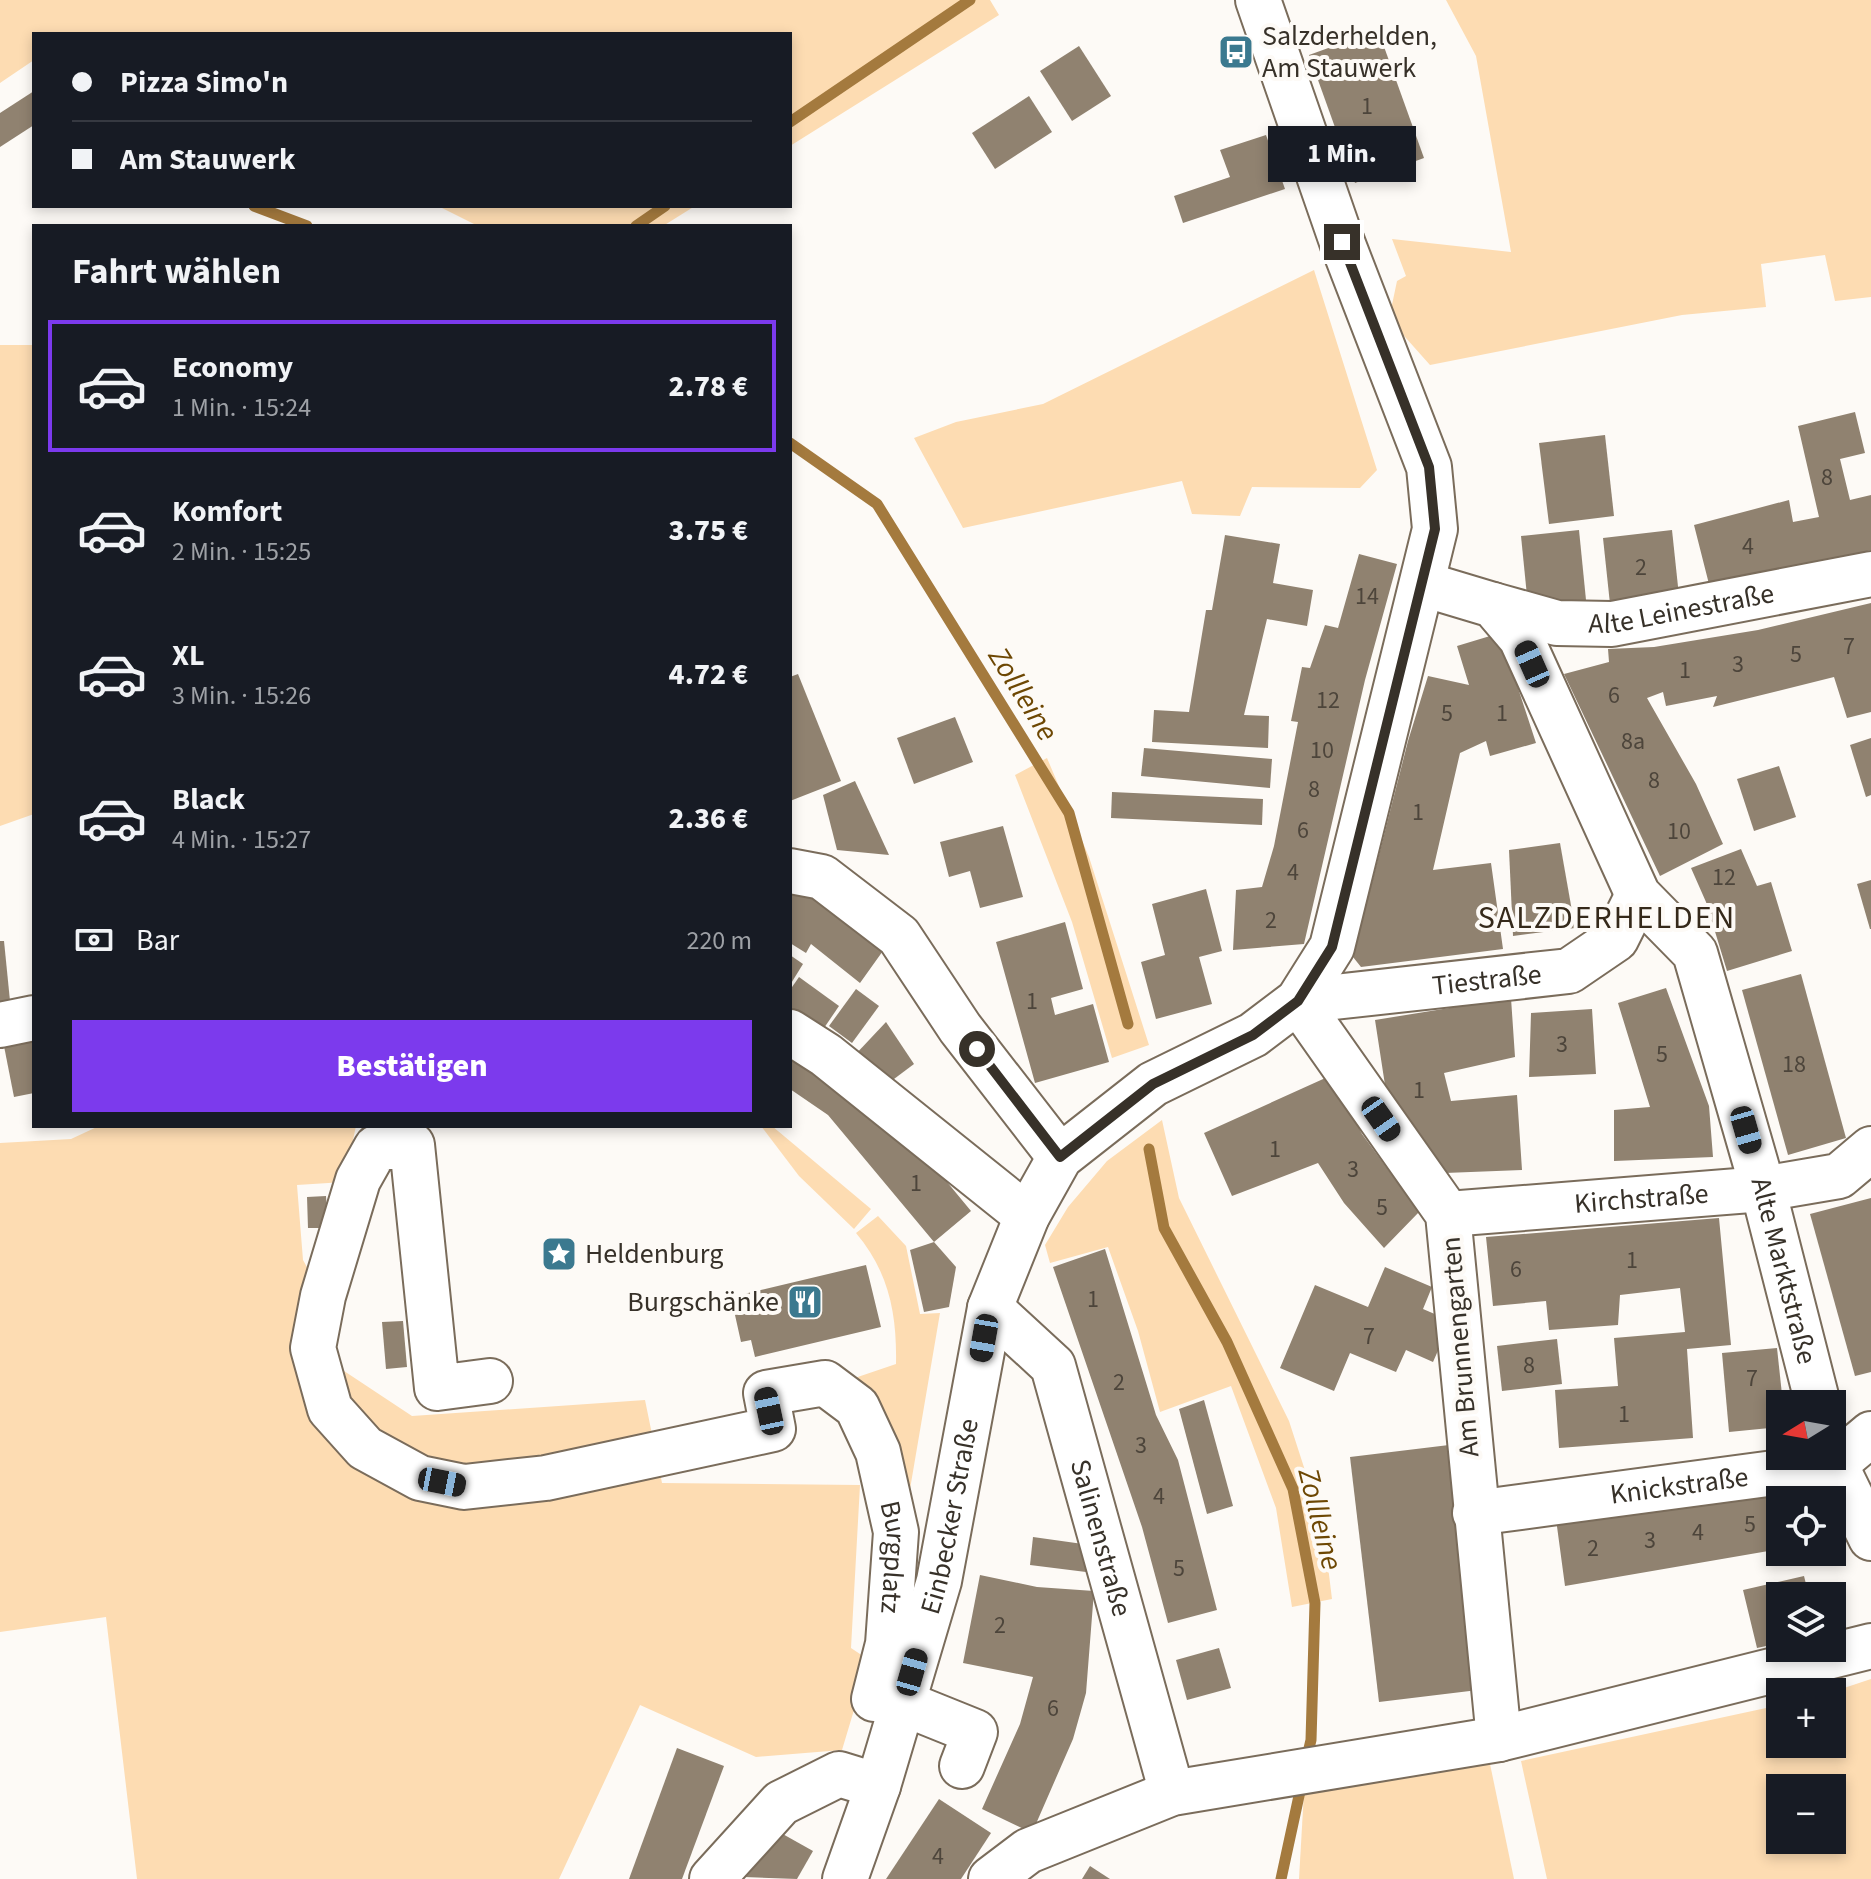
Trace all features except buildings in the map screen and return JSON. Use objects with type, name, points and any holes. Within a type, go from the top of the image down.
[{"type":"street","points":[[792,871],[822,877],[899,936],[960,1028],[1060,1157],[1153,1084],[1253,1035],[1298,1001],[1332,947],[1435,529],[1429,467],[1342,242],[1258,0]]},
{"type":"street","name":"Alte Leinestraße","points":[[1493,605],[1557,623],[1612,624],[1871,574]]},
{"type":"street","points":[[1423,584],[1493,605]]},
{"type":"street","name":"Alte Marktstraße","points":[[1493,605],[1521,638],[1638,895],[1695,953],[1763,1189],[1814,1390]]},
{"type":"street","name":"Tiestraße","points":[[1298,1001],[1569,971],[1616,939],[1638,895]]},
{"type":"street","name":"Am Brunnengarten","points":[[1298,1001],[1448,1214],[1499,1739]]},
{"type":"street","points":[[0,1025],[32,1018]]},
{"type":"street","points":[[792,1033],[826,1055],[1027,1216]]},
{"type":"street","name":"Burgplatz","points":[[490,1381],[437,1388],[412,1145],[376,1148],[358,1180],[323,1296],[313,1348],[330,1409],[365,1448],[420,1478],[464,1487],[546,1478],[773,1429],[766,1393],[825,1383],[857,1407],[878,1452],[896,1532],[888,1644],[859,1752],[878,1786]]},
{"type":"street","name":"Kirchstraße","points":[[1448,1214],[1763,1189],[1839,1176],[1871,1149]]},
{"type":"street","name":"Einbecker Straße","points":[[845,1879],[878,1786],[939,1581],[990,1308],[1027,1216],[1060,1157]]},
{"type":"street","name":"Salinenstraße","points":[[990,1308],[1053,1366],[1172,1793]]},
{"type":"street","points":[[1846,1451],[1871,1434]]},
{"type":"street","name":"Knickstraße","points":[[1475,1513],[1766,1470]]},
{"type":"street","points":[[1837,1470],[1871,1538]]},
{"type":"street","points":[[991,1879],[1028,1851],[1172,1793],[1499,1739],[1871,1646]]},
{"type":"street","points":[[903,1703],[975,1732],[962,1766]]},
{"type":"street","points":[[712,1879],[781,1803],[839,1774],[878,1786]]},
{"type":"shaded area","points":[[0,0],[990,0],[999,15],[792,145],[792,32],[32,32],[32,61],[0,83]]},
{"type":"shaded area","points":[[1446,0],[1871,0],[1871,297],[1835,301],[1825,255],[1761,264],[1766,307],[1682,315],[1430,365],[1389,319],[1397,281],[1406,276],[1392,239],[1511,252],[1476,56]]},
{"type":"shaded area","points":[[442,208],[692,208],[666,224],[474,224]]},
{"type":"shaded area","points":[[1314,270],[1377,470],[1360,488],[1252,487],[1240,516],[1192,514],[1182,481],[963,528],[914,438],[956,422],[1043,404]]},
{"type":"shaded area","points":[[0,345],[32,345],[32,815],[0,826]]},
{"type":"shaded area","points":[[1047,758],[1089,857],[1149,1045],[1112,1058],[1072,922],[1015,775]]},
{"type":"shaded area","points":[[1162,1120],[1179,1198],[1289,1421],[1323,1526],[1332,1599],[1292,1607],[1276,1508],[1231,1386],[1160,1412],[1138,1331],[1108,1247],[1050,1263],[1045,1245],[1068,1207],[1107,1161]]},
{"type":"shaded area","points":[[95,1128],[356,1128],[344,1182],[297,1185],[303,1260],[323,1296],[332,1363],[412,1416],[645,1400],[662,1483],[860,1485],[851,1648],[869,1660],[842,1750],[756,1757],[640,1705],[559,1879],[137,1879],[106,1617],[0,1632],[0,1143],[71,1139]]},
{"type":"shaded area","points":[[763,1128],[774,1128],[871,1209],[854,1229],[799,1176]]},
{"type":"shaded area","points":[[878,1216],[906,1246],[920,1314],[940,1313],[910,1489],[903,1494],[840,1383],[896,1364],[895,1328],[889,1294],[876,1263],[856,1233]]},
{"type":"shaded area","points":[[1871,1679],[1871,1879],[1547,1879],[1521,1761],[1766,1708],[1766,1758],[1846,1758],[1846,1687]]},
{"type":"shaded area","points":[[1490,1764],[1514,1879],[1299,1879],[1304,1792]]},
{"type":"waterway","points":[[792,121],[970,0]]},
{"type":"waterway","name":"Zollleine","points":[[259,208],[302,224]]},
{"type":"waterway","points":[[639,224],[662,208]]},
{"type":"waterway","name":"Zollleine","points":[[792,444],[877,504],[1069,813],[1128,1024]]},
{"type":"waterway","name":"Zollleine","points":[[1149,1149],[1164,1228],[1227,1342],[1293,1489],[1315,1603],[1311,1740],[1306,1761]]},
{"type":"waterway","name":"Zollleine","points":[[1281,1879],[1302,1782]]},
{"type":"place","name":"Salzderhelden, Am Stauwerk","points":[[1236,52]]},
{"type":"place","name":"Heldenburg","points":[[559,1254]]},
{"type":"place","name":"Burgschänke","points":[[805,1302]]},
{"type":"district","name":"SALZDERHELDEN","points":[[1607,918]]},
{"type":"route","points":[[977,1049],[1060,1157],[1153,1084],[1253,1035],[1298,1001],[1332,947],[1435,529],[1429,467],[1342,242]]}]
